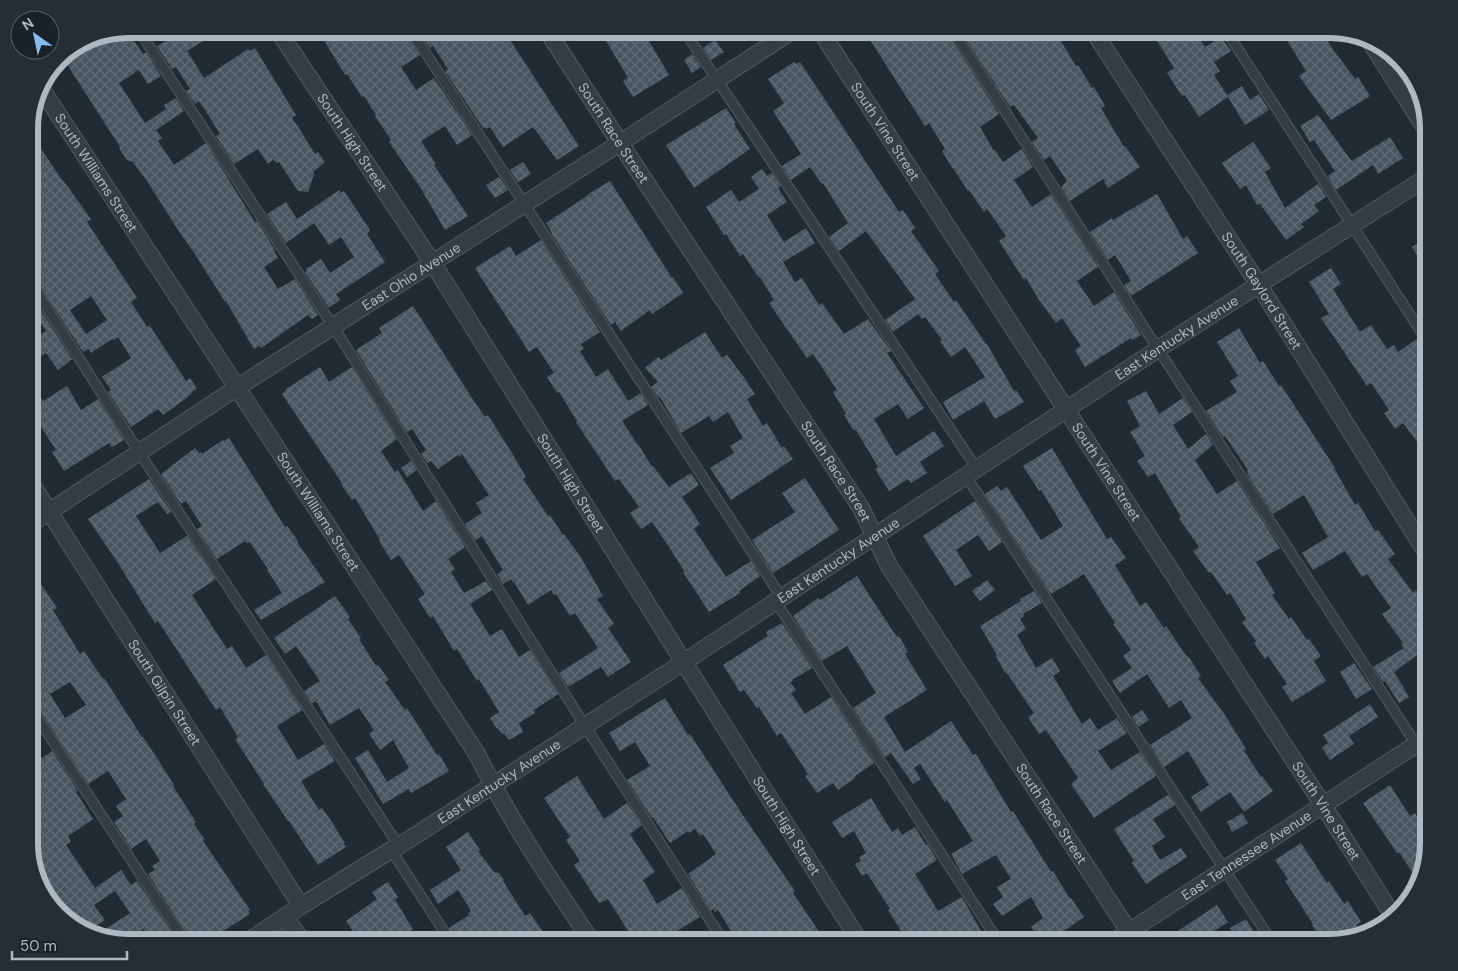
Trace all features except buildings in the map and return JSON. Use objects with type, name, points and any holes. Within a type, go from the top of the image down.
[{"type":"street","name":"South High Street","points":[[283,38],[432,262],[855,934]]},
{"type":"street","name":"South Race Street","points":[[552,38],[861,508],[889,566],[1131,934]]},
{"type":"street","name":"East Ohio Avenue","points":[[38,519],[238,387],[781,38]]},
{"type":"street","name":"South Vine Street","points":[[825,38],[1390,911]]},
{"type":"street","name":"South Gaylord Street","points":[[1098,38],[1259,286],[1420,543]]},
{"type":"street","points":[[1375,49],[1420,120]]},
{"type":"street","name":"South Williams Street","points":[[44,93],[477,754],[523,838],[587,934]]},
{"type":"street","name":"East Kentucky Avenue","points":[[259,934],[493,786],[1158,350],[1420,182]]},
{"type":"street","name":"South Gilpin Street","points":[[38,494],[301,906]]},
{"type":"street","name":"East Tennessee Avenue","points":[[1137,934],[1225,869],[1420,743]]},
{"type":"street","points":[[285,917],[297,934]]},
{"type":"lane","points":[[144,38],[333,326],[585,726],[719,934]]},
{"type":"lane","points":[[416,38],[994,934]]},
{"type":"lane","points":[[689,38],[971,472],[1267,934]]},
{"type":"lane","points":[[958,38],[1158,350],[1420,737]]},
{"type":"lane","points":[[1231,38],[1420,330]]},
{"type":"lane","points":[[38,294],[395,848],[446,934]]},
{"type":"lane","points":[[38,719],[181,934]]}]
